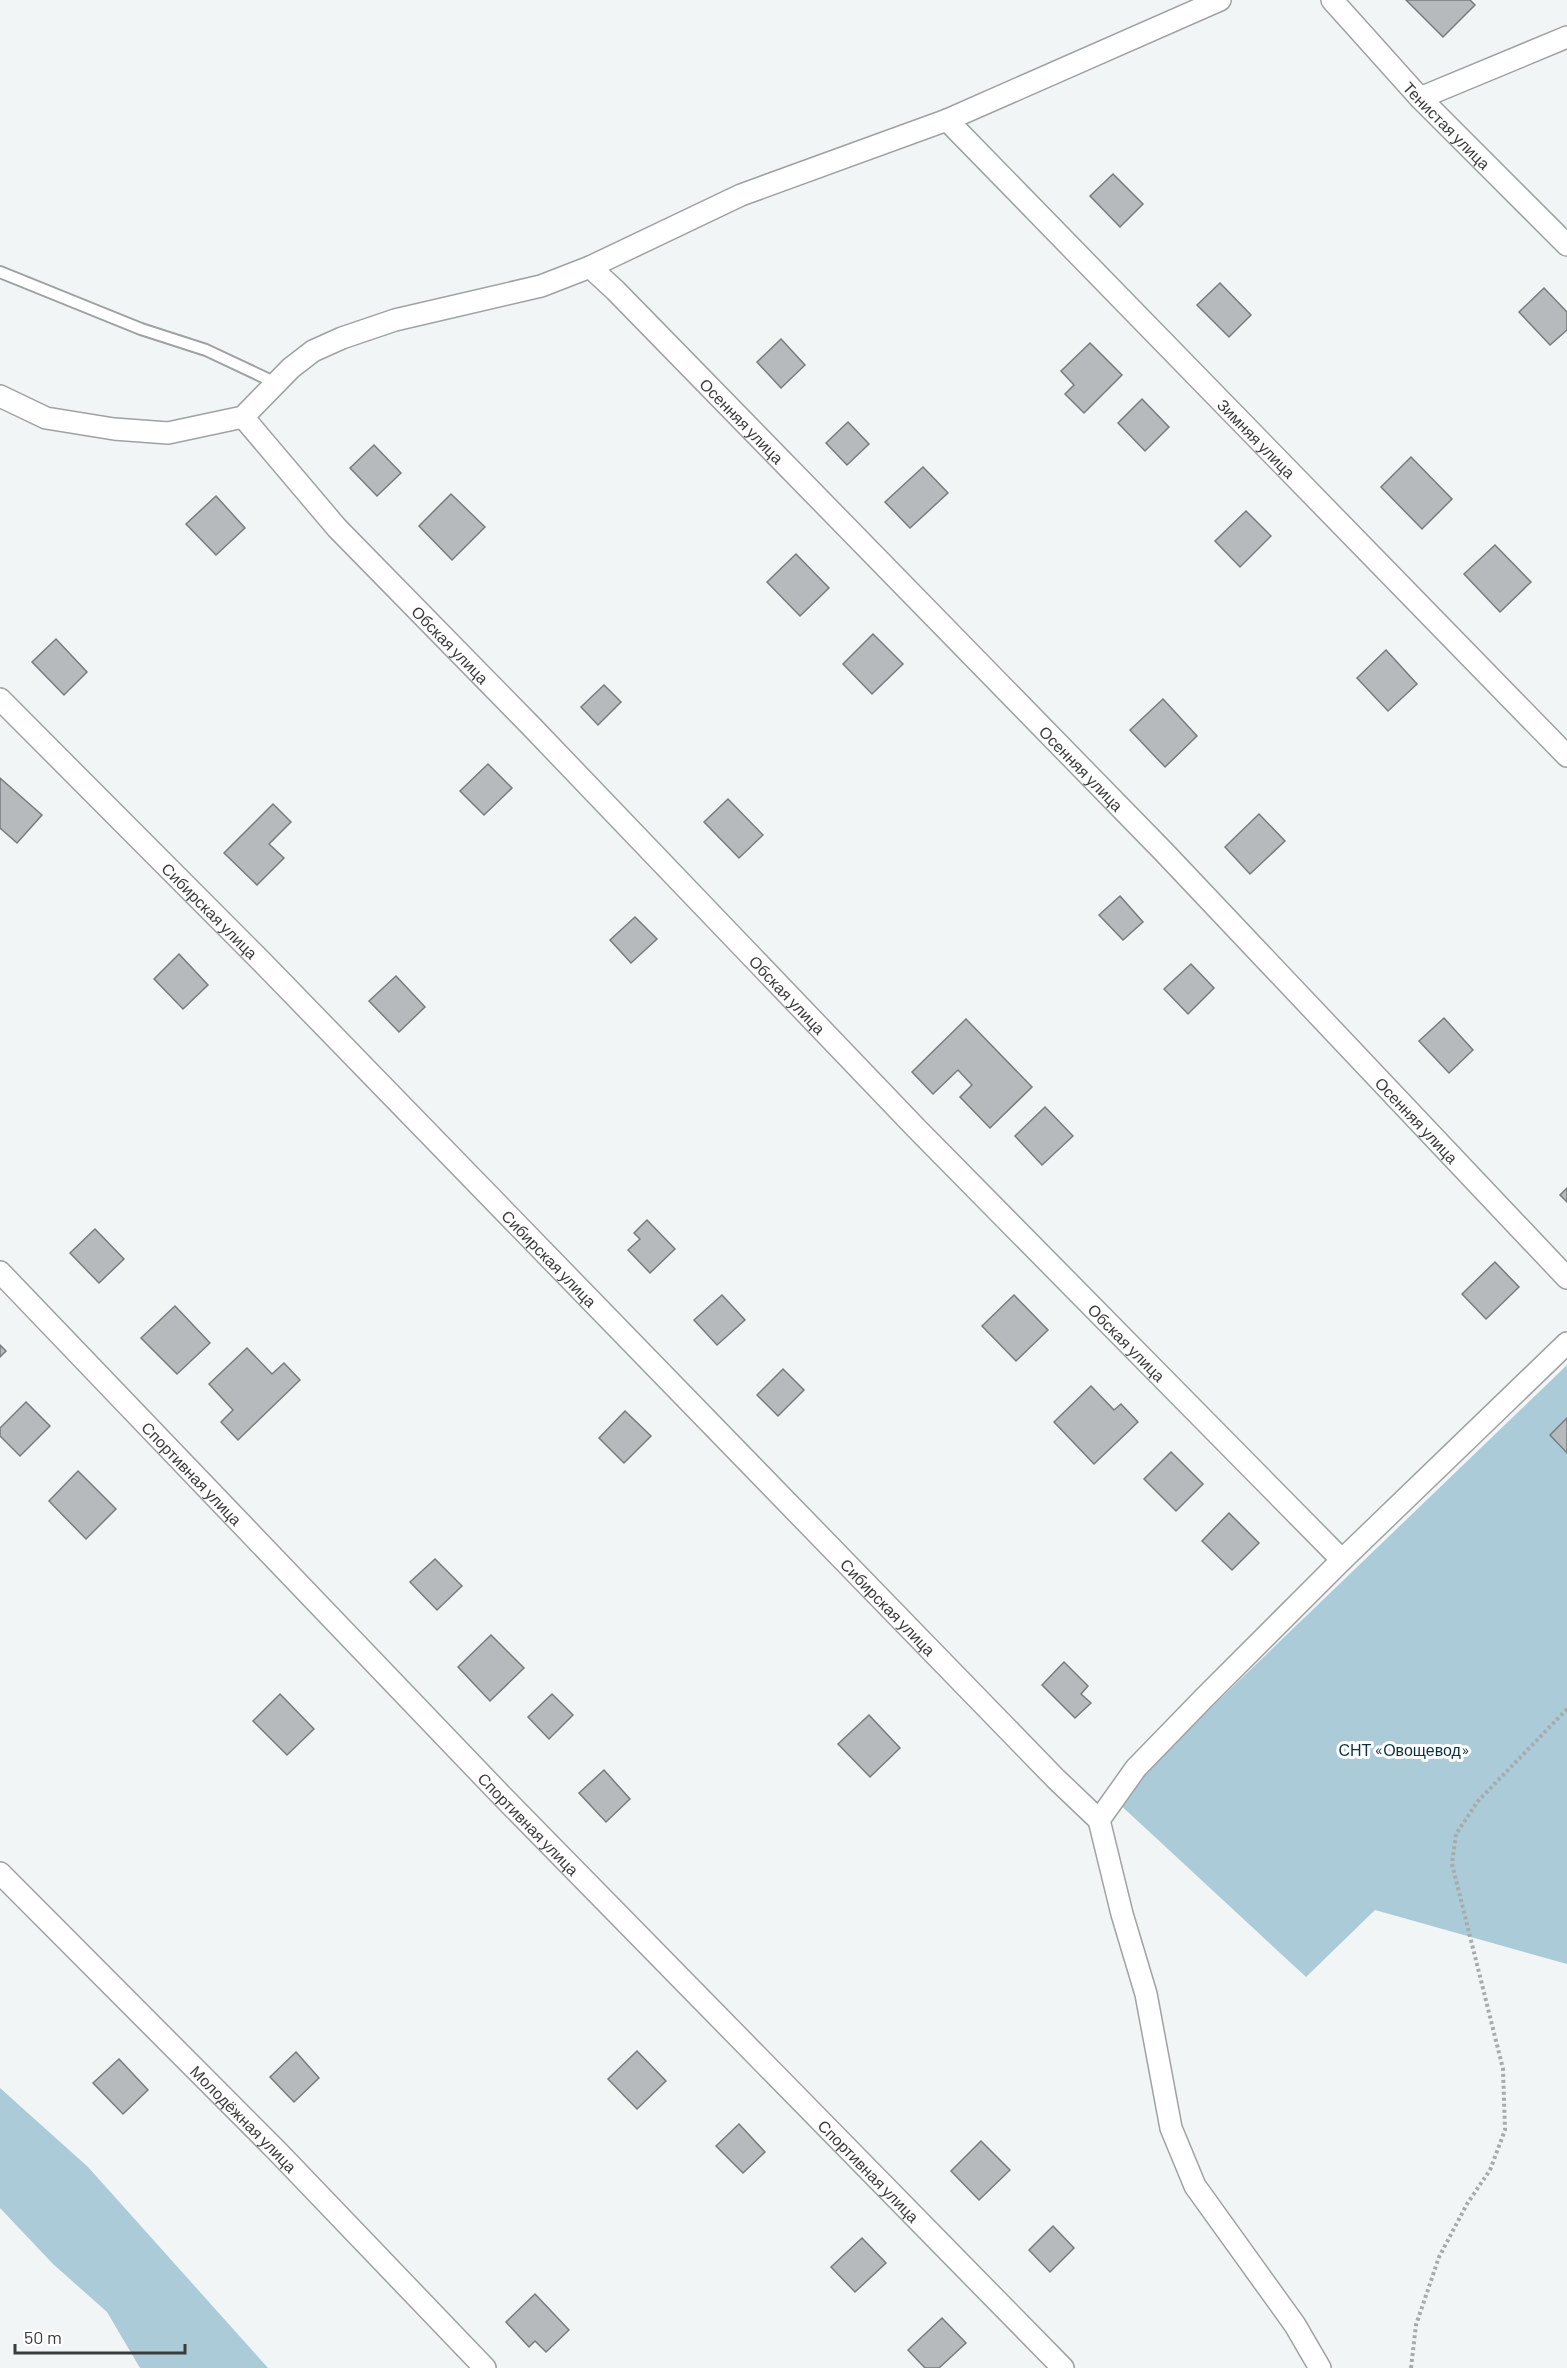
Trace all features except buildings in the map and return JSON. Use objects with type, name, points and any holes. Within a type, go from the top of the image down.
[{"type":"street","points":[[0,396],[46,418],[114,429],[168,434],[243,417],[276,383],[313,351],[342,338],[395,320],[542,286],[590,267],[741,195],[947,120],[1220,0]]},
{"type":"street","name":"Тенистая улица","points":[[1332,0],[1420,98],[1567,245]]},
{"type":"street","points":[[1420,98],[1567,37]]},
{"type":"street","name":"Зимняя улица","points":[[947,120],[1567,756]]},
{"type":"street","name":"Осенняя улица","points":[[590,267],[624,299],[1163,851],[1567,1278]]},
{"type":"street","name":"Обская улица","points":[[243,417],[338,528],[917,1129],[1342,1560]]},
{"type":"street","name":"Сибирская улица","points":[[0,699],[278,979],[1048,1771],[1099,1820]]},
{"type":"street","name":"Спортивная улица","points":[[0,1272],[502,1796],[1063,2368]]},
{"type":"street","points":[[1320,2368],[1295,2325],[1195,2186],[1171,2128],[1146,1994],[1122,1914],[1099,1820],[1136,1768],[1342,1560],[1567,1343]]},
{"type":"street","name":"Молодёжная улица","points":[[0,1873],[277,2151],[485,2368]]},
{"type":"lane","points":[[0,272],[141,329],[206,350],[276,383]]},
{"type":"path","points":[[1411,2368],[1416,2325],[1439,2257],[1467,2204],[1490,2170],[1505,2130],[1503,2069],[1452,1864],[1456,1834],[1478,1801],[1567,1709]]},
{"type":"green space","name":"СНТ «Овощевод»","points":[[1567,1365],[1567,1964],[1375,1910],[1306,1977],[1115,1800]]},
{"type":"green space","points":[[0,2088],[88,2167],[268,2368],[140,2368],[107,2312],[53,2264],[0,2208]]}]
